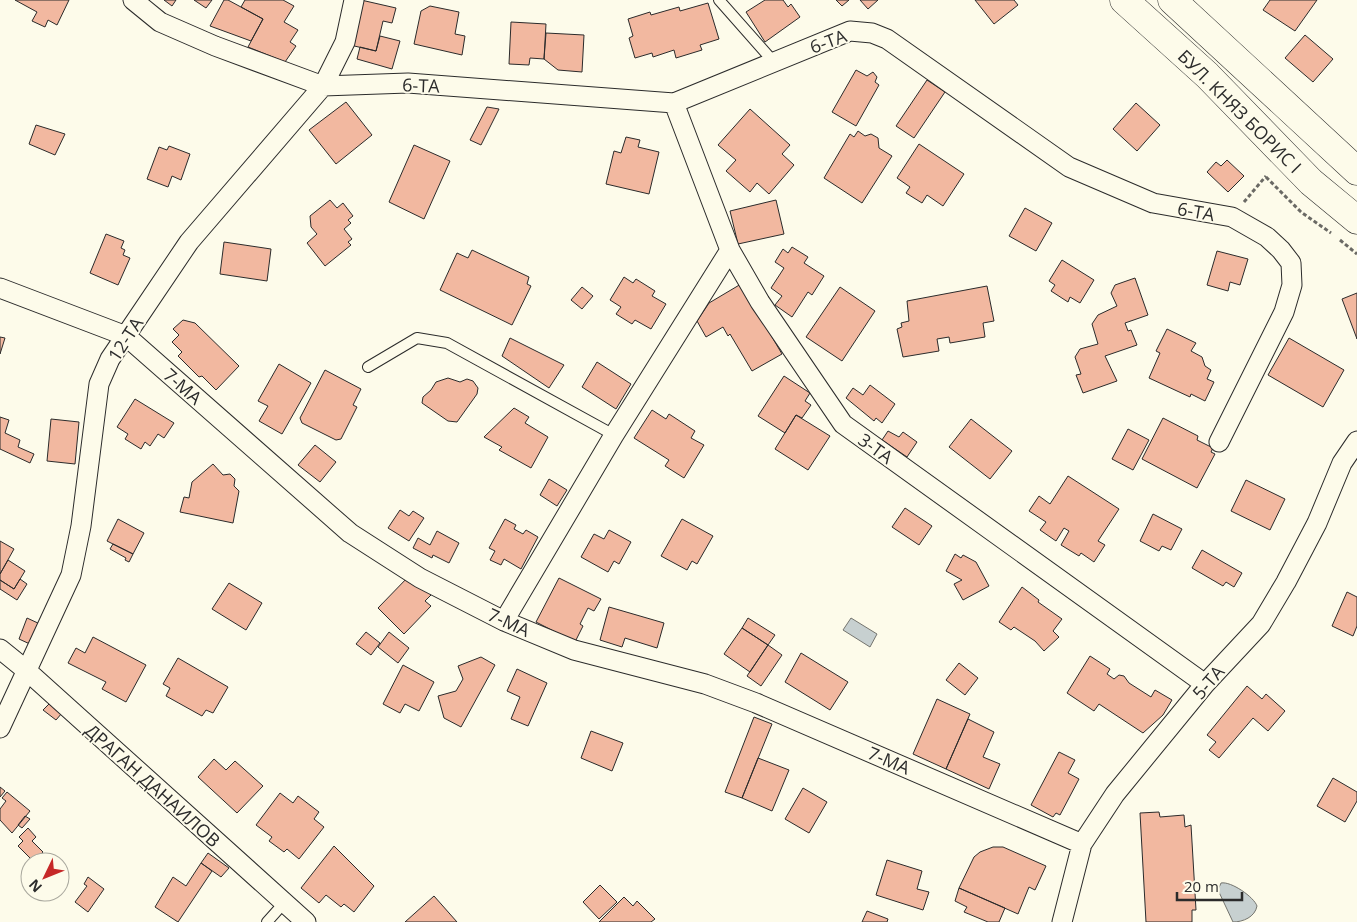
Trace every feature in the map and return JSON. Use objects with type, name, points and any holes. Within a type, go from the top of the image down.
[{"type":"highway","name":"БУЛ. КНЯЗ БОРИС I","points":[[1124,0],[1207,75],[1311,182],[1357,220]]},
{"type":"highway","name":"БУЛ. КНЯЗ БОРИС I","points":[[1172,0],[1357,171]]},
{"type":"street","name":"6-ТА","points":[[133,0],[160,22],[214,46],[323,86],[408,83],[674,103],[850,31],[872,33],[887,39],[1069,167],[1153,203],[1232,217],[1266,236],[1281,250],[1291,263],[1292,285],[1284,312],[1218,442]]},
{"type":"street","name":"12-ТА","points":[[0,728],[71,575],[81,526],[99,384],[110,358],[189,242],[323,86],[345,42],[354,0]]},
{"type":"street","name":"3-ТА","points":[[674,103],[730,250],[760,302],[843,424],[1205,684]]},
{"type":"street","points":[[504,621],[614,434],[730,250]]},
{"type":"street","name":"7-МА","points":[[0,288],[126,336],[350,533],[420,578],[504,621],[574,650],[705,684],[756,703],[1082,844]]},
{"type":"street","name":"5-ТА","points":[[1062,922],[1082,844],[1114,794],[1205,684],[1261,624],[1317,523],[1342,463],[1357,441]]},
{"type":"street","name":"ДРАГАН ДАНАИЛОВ","points":[[0,650],[26,670],[306,922]]},
{"type":"lane","points":[[719,0],[773,61]]},
{"type":"lane","points":[[368,367],[417,338],[447,343],[614,434]]},
{"type":"lane","points":[[266,922],[284,903]]},
{"type":"path","points":[[1232,217],[1266,176],[1288,158]]},
{"type":"path","points":[[1266,176],[1301,212],[1357,254]]},
{"type":"shaded area","points":[[851,618],[877,634],[870,647],[843,630]]},
{"type":"shaded area","points":[[1221,883],[1230,884],[1252,898],[1257,906],[1251,916],[1241,921],[1233,922],[1218,890]]},
{"type":"building","points":[[15,0],[69,0],[57,25],[48,20],[45,27],[32,21],[37,12]]},
{"type":"building","points":[[164,0],[176,0],[172,6]]},
{"type":"building","points":[[194,0],[212,0],[206,8]]},
{"type":"building","points":[[224,0],[228,0],[263,19],[251,41],[210,26]]},
{"type":"building","points":[[245,0],[283,0],[294,6],[284,22],[298,30],[290,42],[296,46],[285,62],[248,47],[263,19],[241,7]]},
{"type":"building","points":[[361,0],[396,8],[392,23],[383,21],[376,51],[350,45]]},
{"type":"building","points":[[765,0],[783,0],[788,7],[791,4],[800,17],[765,42],[746,12]]},
{"type":"building","points":[[836,0],[849,0],[842,6]]},
{"type":"building","points":[[860,0],[878,0],[868,9]]},
{"type":"building","points":[[975,0],[1014,0],[1018,5],[994,24]]},
{"type":"building","points":[[1270,0],[1317,0],[1295,31],[1263,10]]},
{"type":"building","points":[[708,3],[719,39],[700,45],[702,50],[676,58],[674,50],[653,57],[652,53],[635,58],[629,38],[633,36],[628,19],[650,12],[651,15],[679,7],[680,11]]},
{"type":"building","points":[[430,6],[459,12],[455,34],[465,36],[462,55],[414,44],[421,11]]},
{"type":"building","points":[[511,22],[546,24],[544,59],[530,58],[529,65],[509,64]]},
{"type":"building","points":[[546,33],[584,35],[582,72],[558,70],[544,59]]},
{"type":"building","points":[[1305,35],[1333,59],[1313,82],[1285,58]]},
{"type":"building","points":[[380,36],[400,41],[392,69],[357,59],[360,47],[376,51]]},
{"type":"building","points":[[856,70],[867,76],[873,72],[877,77],[875,82],[879,85],[856,126],[832,112]]},
{"type":"building","points":[[927,80],[945,92],[914,138],[896,126]]},
{"type":"building","points":[[346,102],[372,135],[336,164],[309,130]]},
{"type":"building","points":[[1136,103],[1160,125],[1137,151],[1113,129]]},
{"type":"building","points":[[487,107],[499,109],[481,145],[470,140]]},
{"type":"building","points":[[750,109],[790,145],[782,154],[794,165],[769,194],[757,183],[750,192],[726,171],[736,160],[718,145]]},
{"type":"building","points":[[36,125],[65,134],[55,155],[29,144]]},
{"type":"building","points":[[858,131],[865,136],[871,134],[878,138],[879,148],[892,156],[862,203],[824,178],[850,134],[854,137]]},
{"type":"building","points":[[626,137],[640,140],[638,147],[659,152],[649,194],[606,184],[614,151],[621,153]]},
{"type":"building","points":[[919,144],[964,174],[943,206],[927,195],[922,203],[906,193],[910,187],[897,178]]},
{"type":"building","points":[[414,145],[450,161],[424,219],[389,202]]},
{"type":"building","points":[[169,146],[190,154],[181,180],[172,176],[168,187],[147,179],[159,147],[167,150]]},
{"type":"building","points":[[1227,160],[1244,176],[1228,192],[1207,172],[1216,162],[1221,166]]},
{"type":"building","points":[[330,200],[337,208],[343,203],[353,216],[348,220],[351,223],[344,229],[352,239],[348,242],[351,245],[325,266],[307,243],[317,234],[311,227],[310,216]]},
{"type":"building","points":[[776,200],[784,234],[738,244],[730,211]]},
{"type":"building","points":[[1025,208],[1052,223],[1036,251],[1009,236]]},
{"type":"building","points":[[106,234],[124,241],[121,248],[125,250],[123,255],[130,258],[118,285],[90,273]]},
{"type":"building","points":[[224,242],[271,249],[267,281],[220,274]]},
{"type":"building","points":[[792,247],[808,257],[804,263],[824,276],[812,295],[808,292],[792,317],[775,305],[782,296],[771,288],[784,268],[775,262],[783,249],[788,253]]},
{"type":"building","points":[[472,250],[529,277],[527,284],[531,286],[512,325],[440,290],[457,253],[468,258]]},
{"type":"building","points":[[1217,251],[1248,259],[1240,285],[1230,282],[1228,291],[1207,285]]},
{"type":"building","points":[[1062,260],[1094,280],[1080,303],[1070,297],[1068,302],[1051,291],[1055,285],[1049,281]]},
{"type":"building","points":[[624,277],[633,283],[636,279],[655,291],[652,296],[666,304],[651,329],[635,320],[632,324],[616,314],[621,307],[610,300]]},
{"type":"building","points":[[1135,278],[1148,315],[1125,323],[1128,331],[1131,330],[1137,345],[1105,356],[1117,381],[1083,393],[1076,375],[1081,374],[1075,357],[1080,349],[1098,344],[1092,324],[1098,315],[1117,306],[1111,293],[1115,285]]},
{"type":"building","points":[[741,284],[782,354],[752,371],[730,334],[728,336],[723,327],[706,337],[697,321],[709,303]]},
{"type":"building","points":[[987,286],[994,321],[983,323],[985,337],[950,343],[949,337],[937,339],[939,351],[903,357],[897,329],[902,327],[901,323],[909,321],[907,301]]},
{"type":"building","points":[[582,287],[593,296],[582,309],[571,300]]},
{"type":"building","points":[[840,287],[875,311],[842,361],[806,337]]},
{"type":"building","points":[[1357,293],[1357,339],[1342,299]]},
{"type":"building","points":[[183,320],[195,323],[239,366],[216,390],[202,376],[199,377],[178,356],[182,352],[172,342],[179,335],[173,329]]},
{"type":"building","points":[[1167,329],[1196,343],[1191,351],[1202,357],[1205,366],[1211,370],[1207,379],[1214,382],[1205,401],[1191,394],[1190,397],[1149,378],[1160,353],[1156,351]]},
{"type":"building","points":[[0,337],[5,338],[0,354]]},
{"type":"building","points":[[510,338],[564,365],[549,388],[502,356]]},
{"type":"building","points":[[1289,338],[1344,370],[1323,407],[1268,375]]},
{"type":"building","points":[[597,362],[631,384],[616,409],[582,387]]},
{"type":"building","points":[[279,364],[311,383],[282,434],[259,421],[268,406],[258,401]]},
{"type":"building","points":[[325,370],[361,389],[353,405],[357,407],[341,439],[336,440],[302,423],[300,418]]},
{"type":"building","points":[[784,376],[810,393],[805,401],[811,405],[802,418],[796,415],[785,433],[758,416]]},
{"type":"building","points":[[448,378],[460,382],[467,379],[473,381],[478,388],[477,394],[457,422],[448,421],[422,403],[423,397],[436,382]]},
{"type":"building","points":[[870,385],[895,404],[882,423],[876,418],[874,421],[846,398],[853,388],[863,395]]},
{"type":"building","points":[[135,399],[174,423],[164,438],[158,434],[150,446],[145,442],[141,449],[125,439],[128,434],[117,427]]},
{"type":"building","points":[[514,408],[529,417],[525,423],[548,437],[531,468],[499,450],[502,447],[484,437]]},
{"type":"building","points":[[652,410],[666,419],[669,414],[695,431],[691,438],[704,445],[684,478],[665,466],[669,460],[634,438]]},
{"type":"building","points":[[796,415],[830,436],[808,470],[775,449]]},
{"type":"building","points":[[0,417],[9,420],[5,433],[20,440],[18,447],[34,454],[30,463],[0,449]]},
{"type":"building","points":[[1163,418],[1198,436],[1197,440],[1213,448],[1211,452],[1215,454],[1197,488],[1142,459]]},
{"type":"building","points":[[51,419],[79,422],[75,464],[47,461]]},
{"type":"building","points":[[971,419],[1012,451],[990,479],[949,447]]},
{"type":"building","points":[[1128,429],[1149,440],[1133,470],[1112,459]]},
{"type":"building","points":[[888,431],[899,437],[903,432],[917,442],[907,457],[882,440]]},
{"type":"building","points":[[315,445],[336,462],[320,482],[298,465]]},
{"type":"building","points":[[213,464],[223,475],[230,474],[235,479],[234,486],[239,491],[233,523],[180,512],[184,497],[189,498],[192,482]]},
{"type":"building","points":[[1068,476],[1119,509],[1098,541],[1105,545],[1094,562],[1081,553],[1079,556],[1061,545],[1069,531],[1064,528],[1056,541],[1040,530],[1046,522],[1029,511],[1039,496],[1050,504]]},
{"type":"building","points":[[549,479],[567,490],[557,506],[540,495]]},
{"type":"building","points":[[1246,480],[1285,499],[1270,530],[1231,511]]},
{"type":"building","points":[[905,508],[932,526],[919,545],[892,527]]},
{"type":"building","points":[[400,510],[409,516],[413,511],[424,518],[409,541],[388,528]]},
{"type":"building","points":[[1153,514],[1182,529],[1171,550],[1162,546],[1159,551],[1140,541]]},
{"type":"building","points":[[118,519],[144,533],[133,554],[107,541]]},
{"type":"building","points":[[505,519],[516,525],[514,529],[523,534],[526,530],[538,537],[521,569],[504,559],[501,565],[490,560],[495,551],[489,548]]},
{"type":"building","points":[[682,519],[713,536],[697,564],[692,561],[687,570],[661,556]]},
{"type":"building","points":[[609,530],[631,542],[619,564],[614,561],[608,572],[581,557],[594,534],[604,539]]},
{"type":"building","points":[[437,531],[459,543],[449,563],[433,555],[432,558],[413,548],[418,538],[430,545]]},
{"type":"building","points":[[0,541],[14,549],[0,574]]},
{"type":"building","points":[[113,544],[133,554],[129,562],[125,560],[126,558],[110,549]]},
{"type":"building","points":[[1202,550],[1242,573],[1234,587],[1226,582],[1223,586],[1192,568]]},
{"type":"building","points":[[955,554],[961,558],[963,555],[976,562],[989,586],[963,600],[954,584],[962,580],[946,571]]},
{"type":"building","points":[[8,560],[25,571],[14,589],[0,580],[0,574]]},
{"type":"building","points":[[410,575],[431,595],[425,601],[431,606],[404,634],[378,608]]},
{"type":"building","points":[[559,578],[601,599],[594,611],[588,608],[580,624],[583,626],[575,642],[536,622]]},
{"type":"building","points":[[20,579],[27,584],[17,600],[0,589],[0,580],[14,589]]},
{"type":"building","points":[[229,583],[262,603],[246,630],[212,609]]},
{"type":"building","points":[[1022,587],[1039,600],[1038,602],[1062,619],[1053,631],[1059,637],[1044,651],[1035,641],[1014,627],[1011,630],[999,622]]},
{"type":"building","points":[[1347,592],[1357,597],[1357,626],[1353,636],[1332,626]]},
{"type":"building","points":[[609,607],[664,623],[657,648],[625,638],[622,647],[600,640]]},
{"type":"building","points":[[27,618],[40,624],[32,645],[19,639]]},
{"type":"building","points":[[748,618],[775,635],[768,645],[742,628]]},
{"type":"building","points":[[742,628],[768,645],[750,672],[724,654]]},
{"type":"building","points":[[366,632],[380,643],[371,655],[356,644]]},
{"type":"building","points":[[389,632],[409,648],[398,663],[378,647]]},
{"type":"building","points":[[93,637],[146,665],[126,702],[102,689],[106,682],[68,663],[76,648],[85,653]]},
{"type":"building","points":[[768,645],[782,655],[761,686],[747,676]]},
{"type":"building","points":[[801,653],[848,682],[830,710],[785,682]]},
{"type":"building","points":[[1090,656],[1110,669],[1107,674],[1114,679],[1119,675],[1124,676],[1129,683],[1151,697],[1155,690],[1172,700],[1163,715],[1143,733],[1099,704],[1094,711],[1067,693]]},
{"type":"building","points":[[481,657],[495,665],[461,727],[444,718],[438,696],[456,691],[463,679],[458,666]]},
{"type":"building","points":[[178,658],[228,687],[213,713],[206,710],[202,716],[166,696],[170,688],[163,684]]},
{"type":"building","points":[[959,663],[978,678],[965,695],[946,680]]},
{"type":"building","points":[[403,665],[434,682],[419,711],[405,704],[400,713],[383,704]]},
{"type":"building","points":[[517,669],[547,683],[528,726],[511,719],[520,697],[507,691]]},
{"type":"building","points":[[1247,686],[1262,699],[1266,694],[1285,711],[1268,731],[1253,718],[1219,758],[1209,750],[1216,742],[1207,735]]},
{"type":"building","points":[[937,699],[970,714],[946,769],[913,754]]},
{"type":"building","points":[[50,703],[62,713],[56,720],[43,710]]},
{"type":"building","points":[[754,717],[772,724],[742,798],[725,792]]},
{"type":"building","points":[[968,719],[994,732],[983,757],[1000,764],[989,789],[946,769]]},
{"type":"building","points":[[591,731],[623,743],[612,771],[581,758]]},
{"type":"building","points":[[1059,752],[1075,760],[1068,773],[1079,779],[1060,815],[1056,813],[1053,817],[1031,805]]},
{"type":"building","points":[[758,758],[789,770],[772,811],[742,798]]},
{"type":"building","points":[[214,759],[226,770],[235,761],[263,786],[237,813],[198,777]]},
{"type":"building","points":[[1333,778],[1357,792],[1357,801],[1345,822],[1317,806]]},
{"type":"building","points":[[0,787],[5,791],[0,797]]},
{"type":"building","points":[[803,788],[827,802],[809,833],[785,819]]},
{"type":"building","points":[[7,792],[30,811],[12,833],[0,820],[0,809],[6,801],[2,798]]},
{"type":"building","points":[[280,793],[293,803],[298,796],[319,812],[314,819],[324,827],[299,859],[287,849],[284,852],[269,841],[272,837],[256,825]]},
{"type":"building","points":[[1159,812],[1160,817],[1184,815],[1185,827],[1191,825],[1196,910],[1192,910],[1192,922],[1146,922],[1140,813]]},
{"type":"building","points":[[25,816],[30,819],[22,828],[18,825]]},
{"type":"building","points":[[28,828],[36,837],[32,841],[43,852],[24,852],[18,846],[23,841],[19,837]]},
{"type":"building","points":[[334,846],[374,886],[354,912],[344,904],[341,907],[326,895],[319,903],[301,888]]},
{"type":"building","points":[[993,847],[1003,847],[1046,866],[1035,890],[1029,887],[1018,914],[959,888],[974,857],[980,852]]},
{"type":"building","points":[[208,853],[229,868],[221,877],[201,863]]},
{"type":"building","points":[[887,860],[922,871],[917,889],[929,892],[923,910],[876,895]]},
{"type":"building","points":[[201,863],[212,871],[178,922],[155,907],[173,877],[186,886]]},
{"type":"building","points":[[88,877],[104,889],[88,912],[75,902],[87,886],[84,884]]},
{"type":"building","points":[[600,885],[617,902],[599,919],[583,902]]},
{"type":"building","points":[[959,888],[1005,908],[999,922],[988,922],[964,912],[967,907],[955,901]]},
{"type":"building","points":[[434,896],[457,922],[405,922]]},
{"type":"building","points":[[624,897],[633,906],[637,901],[655,919],[651,922],[599,922]]},
{"type":"building","points":[[867,911],[888,919],[887,922],[862,922]]}]
